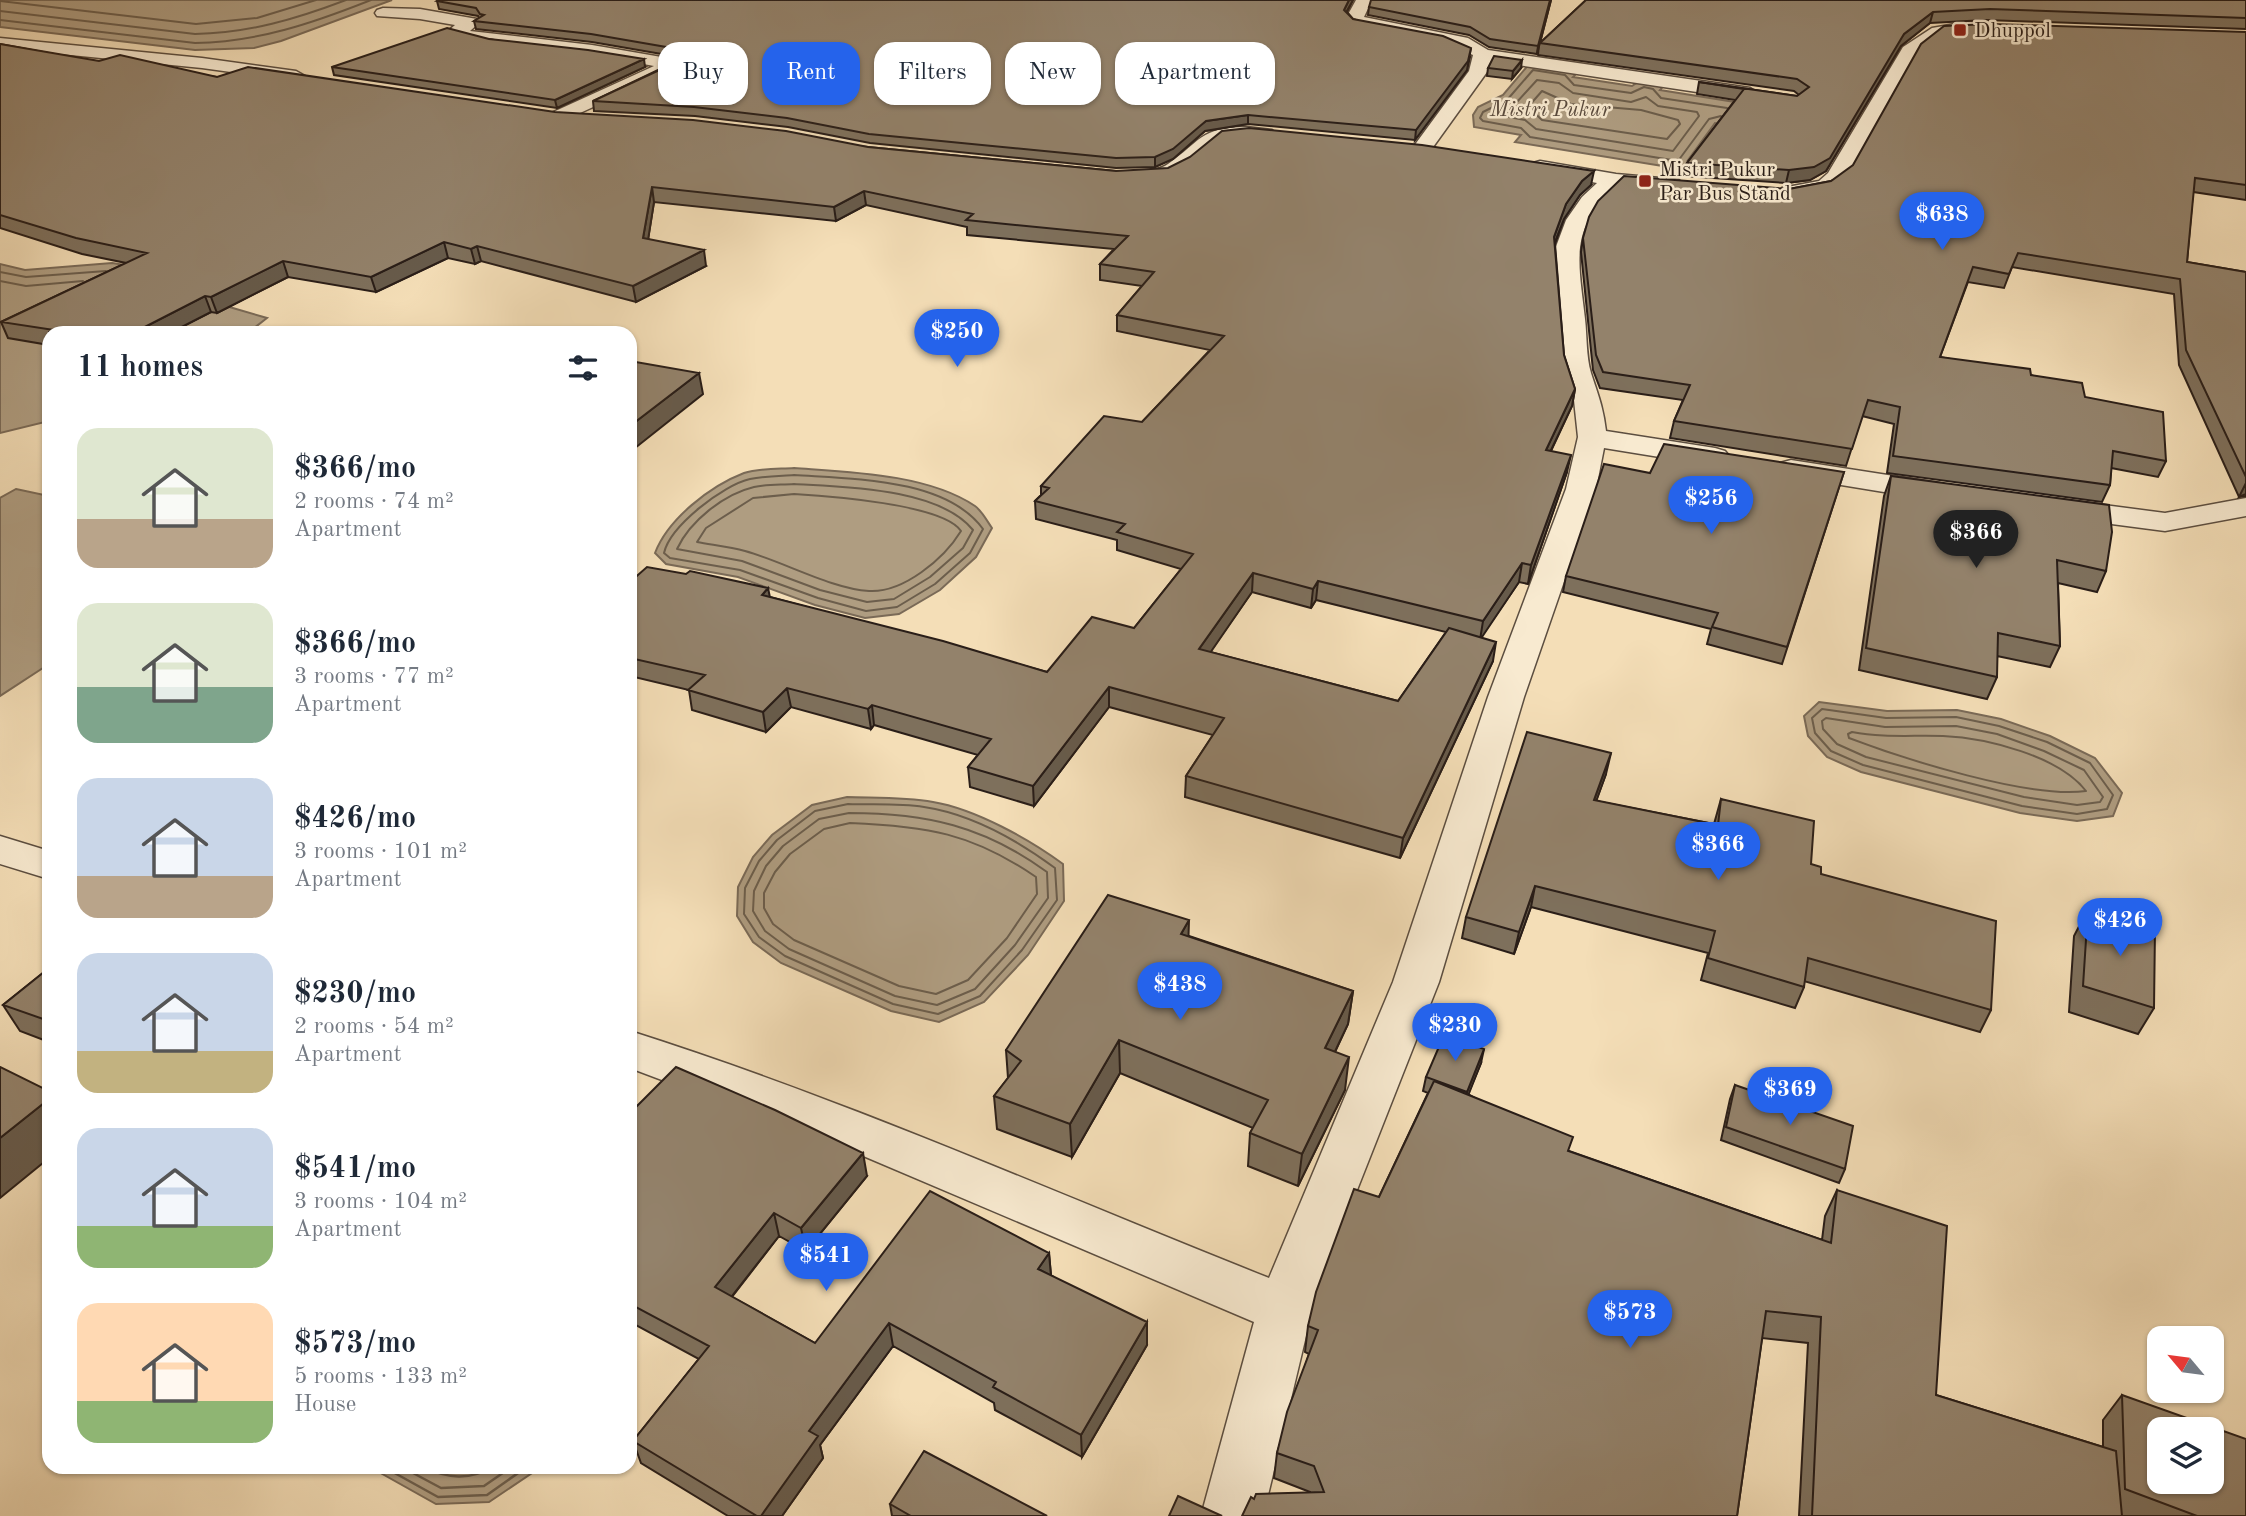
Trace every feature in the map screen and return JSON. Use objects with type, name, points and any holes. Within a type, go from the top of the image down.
[{"type":"street","points":[[1364,0],[1354,18],[1359,21],[1458,40],[1477,47],[1482,54],[1483,60],[1478,72],[1421,150]]},
{"type":"street","points":[[1943,9],[1956,28]]},
{"type":"street","points":[[383,13],[420,14],[471,23],[455,32],[469,36],[592,50],[673,64],[549,115],[605,118]]},
{"type":"street","points":[[1774,193],[1811,191],[1826,186],[1836,177],[1909,51],[1936,30],[2008,28]]},
{"type":"street","points":[[0,43],[202,63],[320,79]]},
{"type":"street","points":[[1482,54],[1771,97]]},
{"type":"street","points":[[1129,178],[1160,176],[1171,171],[1213,137],[1248,133],[1282,136]]},
{"type":"street","points":[[1397,147],[1448,153]]},
{"type":"street","points":[[1517,163],[1616,180],[1688,187]]},
{"type":"street","points":[[1252,1510],[1286,1310],[1319,1221],[1416,982],[1457,859],[1506,696],[1580,489],[1592,437],[1588,401],[1577,371],[1566,252],[1568,237],[1584,208],[1603,188],[1616,180]]},
{"type":"street","points":[[1592,437],[1963,495]]},
{"type":"street","points":[[2030,504],[2165,522],[2246,507]]},
{"type":"street","points":[[0,850],[42,863]]},
{"type":"street","points":[[637,1051],[827,1118],[1141,1252],[1286,1310]]},
{"type":"water","points":[[0,0],[392,0],[281,41],[254,48],[195,50],[0,27]]},
{"type":"water","name":"Mistri Pukur","points":[[1530,63],[1580,70],[1573,77],[1632,86],[1641,80],[1666,83],[1660,90],[1741,103],[1786,134],[1715,123],[1688,160],[1753,171],[1687,170],[1515,142],[1521,135],[1474,127],[1473,115],[1478,107],[1503,95]]},
{"type":"water","points":[[112,263],[170,272],[226,306],[267,318],[257,326],[42,326],[42,423],[0,433],[0,264],[25,270]]},
{"type":"water","points":[[794,468],[888,476],[935,487],[975,506],[992,528],[976,557],[940,590],[899,614],[865,618],[815,605],[738,577],[666,564],[655,553],[661,540],[680,516],[718,486],[750,471]]},
{"type":"water","points":[[16,489],[42,495],[42,669],[0,696],[0,498]]},
{"type":"water","points":[[1819,702],[1887,711],[1957,710],[2001,719],[2050,736],[2095,758],[2122,793],[2113,816],[2077,821],[2020,813],[1861,772],[1827,757],[1808,736],[1804,716]]},
{"type":"water","points":[[847,797],[912,799],[966,811],[1001,826],[1063,864],[1064,901],[1028,955],[984,1002],[939,1022],[891,1011],[781,963],[753,942],[737,916],[738,887],[753,857],[772,835],[812,805]]},
{"type":"water","points":[[382,1474],[531,1474],[489,1502],[436,1504]]},
{"type":"building","points":[[1349,0],[1344,10],[1353,19],[1443,36],[1471,48],[1468,61],[1416,130],[1248,115],[1206,121],[1173,149],[1155,157],[1116,158],[869,134],[787,118],[660,105],[748,105],[748,42],[658,42],[658,46],[591,34],[474,21],[484,15],[476,8],[437,1]]},
{"type":"building","points":[[1371,0],[1550,0],[1538,46],[1490,39],[1470,27],[1369,7]]},
{"type":"building","points":[[1586,0],[2246,0],[2246,18],[1990,9],[1933,12],[1904,34],[1830,158],[1814,167],[1789,170],[1687,163],[1744,89],[1699,82],[1797,96],[1809,87],[1797,79],[1540,43]]},
{"type":"building","points":[[1990,24],[2246,32],[2246,185],[2195,178],[2187,262],[2246,272],[2246,477],[2186,350],[2180,279],[2018,253],[2009,274],[1973,267],[1940,357],[2030,369],[2031,375],[2082,383],[2085,397],[2163,412],[2166,461],[2113,451],[2110,485],[1893,456],[1900,407],[1868,400],[1852,449],[1674,421],[1690,385],[1603,372],[1596,355],[1583,238],[1589,217],[1598,201],[1624,176],[1789,189],[1831,181],[1853,165],[1921,44],[1944,26]]},
{"type":"building","points":[[447,28],[489,39],[644,59],[555,100],[332,67]]},
{"type":"building","points":[[0,44],[99,61],[120,55],[217,77],[248,67],[555,112],[693,120],[786,131],[868,147],[1116,171],[1168,168],[1190,157],[1222,131],[1249,128],[1422,145],[1594,171],[1582,181],[1566,204],[1554,237],[1564,355],[1575,389],[1546,450],[1571,455],[1531,565],[1522,563],[1483,621],[1318,581],[1313,589],[1253,573],[1199,649],[1398,701],[1449,628],[1496,642],[1403,838],[1186,776],[1224,718],[1109,687],[1033,786],[968,767],[991,739],[872,705],[868,709],[787,688],[763,712],[688,690],[705,675],[637,660],[637,576],[647,567],[686,574],[690,571],[768,588],[762,595],[943,641],[1047,672],[1092,617],[1134,628],[1193,554],[1117,532],[1125,524],[1035,501],[1049,488],[1041,486],[1104,416],[1142,422],[1224,336],[1117,315],[1154,272],[1100,264],[1128,236],[966,220],[973,214],[864,191],[834,207],[652,187],[643,238],[704,250],[633,286],[477,246],[471,249],[444,242],[371,277],[283,261],[147,326],[42,326],[42,328],[1,322],[147,253],[76,238],[0,215]]},
{"type":"building","points":[[1494,56],[1522,60],[1513,71],[1488,68]]},
{"type":"building","points":[[658,71],[658,105],[593,101]]},
{"type":"building","points":[[637,362],[699,373],[637,421]]},
{"type":"building","points":[[1664,444],[1844,472],[1787,647],[1712,627],[1718,613],[1566,576],[1604,464],[1650,473]]},
{"type":"building","points":[[1891,476],[2109,505],[2112,532],[2106,571],[2057,560],[2060,646],[1998,633],[1997,677],[1866,648]]},
{"type":"building","points":[[1527,732],[1611,753],[1594,800],[1718,825],[1721,799],[1814,821],[1811,864],[1821,867],[1821,874],[1996,921],[1991,1010],[1808,958],[1804,987],[1708,958],[1715,931],[1535,886],[1519,932],[1466,917]]},
{"type":"building","points":[[1108,895],[1189,920],[1181,934],[1353,991],[1325,1048],[1349,1057],[1302,1154],[1250,1133],[1268,1100],[1119,1040],[1070,1124],[994,1096],[1021,1061],[1006,1050]]},
{"type":"building","points":[[2088,909],[2155,928],[2154,1008],[2083,986]]},
{"type":"building","points":[[42,974],[42,1019],[3,1005]]},
{"type":"building","points":[[1444,1035],[1484,1049],[1467,1092],[1426,1077]]},
{"type":"building","points":[[0,1067],[42,1088],[42,1105],[0,1138]]},
{"type":"building","points":[[676,1067],[775,1110],[863,1153],[801,1228],[774,1213],[715,1287],[815,1343],[930,1191],[1049,1253],[1038,1269],[1147,1322],[1081,1435],[993,1387],[996,1382],[889,1323],[809,1431],[818,1436],[761,1516],[757,1516],[637,1443],[637,1436],[709,1346],[637,1308],[637,1106]]},
{"type":"building","points":[[1434,1081],[1573,1137],[1568,1151],[1831,1243],[1837,1190],[1947,1226],[1936,1395],[2116,1451],[2122,1516],[1812,1516],[1821,1317],[1766,1311],[1737,1516],[1242,1516],[1251,1497],[1254,1499],[1256,1494],[1324,1492],[1314,1466],[1277,1453],[1287,1412],[1318,1330],[1308,1326],[1316,1292],[1354,1189],[1379,1197]]},
{"type":"building","points":[[1735,1085],[1853,1126],[1845,1169],[1726,1127]]},
{"type":"building","points":[[2122,1395],[2184,1417],[2147,1417],[2147,1494],[2224,1494],[2224,1431],[2246,1439],[2246,1516],[2197,1516],[2125,1489]]},
{"type":"building","points":[[924,1451],[1047,1516],[911,1516],[890,1504]]},
{"type":"building","points":[[1178,1496],[1222,1516],[1169,1516]]},
{"type":"place","name":"Dhuppol","points":[[1960,30]]},
{"type":"place","name":"Mistri Pukur Par Bus Stand","points":[[1645,181]]}]
